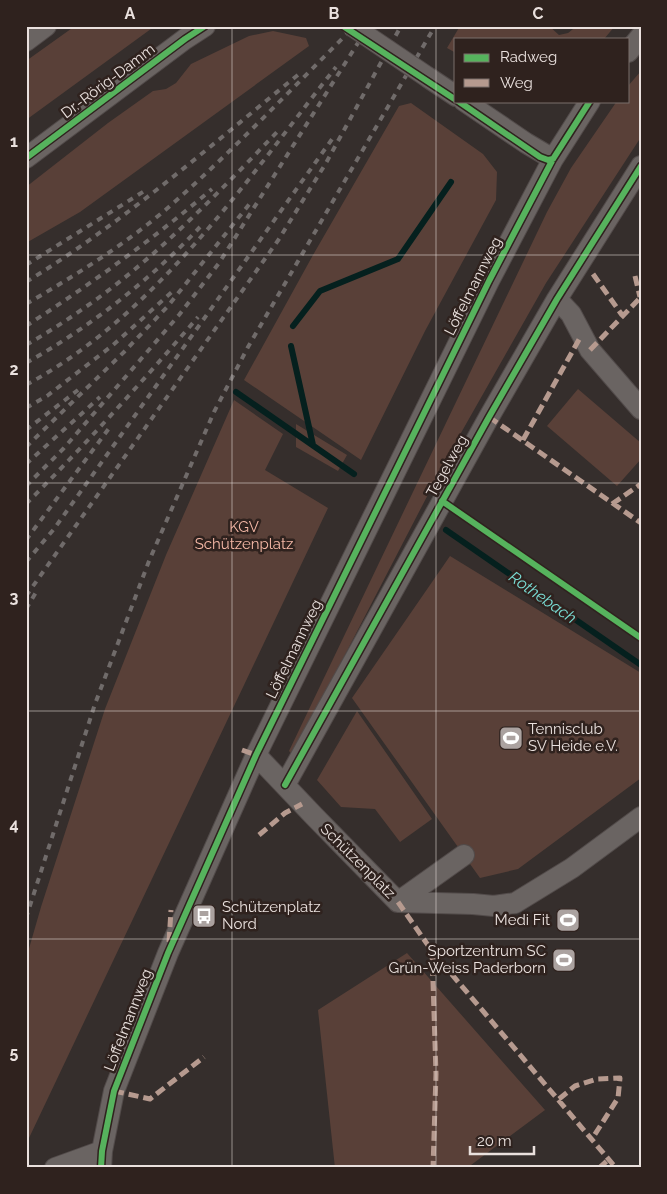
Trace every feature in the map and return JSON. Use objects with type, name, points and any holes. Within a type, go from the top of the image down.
[{"type":"street","points":[[26,41],[46,26]]},
{"type":"street","name":"Dr.-Rörig-Damm","points":[[26,158],[185,38],[205,26]]},
{"type":"street","points":[[352,26],[454,95]]},
{"type":"street","points":[[630,50],[641,36]]},
{"type":"street","points":[[465,102],[553,159]]},
{"type":"street","name":"Löffelmannweg","points":[[101,1159],[114,1091],[160,972],[256,755],[489,281],[553,159],[589,102]]},
{"type":"street","name":"Tegelweg","points":[[285,786],[437,509],[557,299],[641,166]]},
{"type":"street","points":[[557,299],[571,314],[590,350],[641,409]]},
{"type":"street","name":"Schützenplatz","points":[[256,755],[398,902],[494,906],[515,903],[572,868],[641,818]]},
{"type":"street","points":[[398,902],[464,855]]},
{"type":"street","points":[[55,1168],[101,1159]]},
{"type":"green space","points":[[75,26],[155,26],[26,120],[26,61]]},
{"type":"green space","points":[[460,26],[549,26],[559,35],[568,33],[577,26],[615,26],[605,38],[454,38],[454,52],[447,48]]},
{"type":"green space","points":[[273,31],[306,38],[309,46],[80,212],[26,243],[26,187],[108,123],[153,91],[166,89],[176,83],[191,64],[249,36]]},
{"type":"green space","points":[[641,71],[641,137],[546,283],[449,454],[293,755],[289,751],[547,212],[571,168],[616,102],[630,102],[630,84]]},
{"type":"green space","points":[[411,103],[483,154],[497,172],[496,200],[425,331],[361,460],[244,380],[399,106]]},
{"type":"green space","points":[[578,389],[641,443],[641,459],[617,486],[547,426]]},
{"type":"green space","name":"KGV Schützenplatz","points":[[234,400],[283,434],[265,470],[328,508],[26,1141],[26,959],[105,709],[166,555]]},
{"type":"green space","points":[[296,424],[347,455],[338,471],[296,447]]},
{"type":"green space","name":"Tennisclub SV Heide e.V.","points":[[450,556],[641,673],[641,778],[518,869],[480,878],[352,698]]},
{"type":"green space","points":[[357,711],[432,819],[400,842],[375,809],[341,807],[317,780]]},
{"type":"green space","points":[[407,953],[545,1110],[467,1168],[335,1168],[318,1010]]},
{"type":"waterway","points":[[293,326],[320,291],[398,259],[451,182]]},
{"type":"waterway","points":[[291,346],[313,445]]},
{"type":"waterway","name":"Rothebach","points":[[236,392],[354,474]]},
{"type":"waterway","name":"Rothebach","points":[[446,530],[641,665]]},
{"type":"railway","points":[[26,304],[100,258],[170,206],[241,140],[355,26]]},
{"type":"railway","points":[[26,596],[279,239],[326,163],[401,26]]},
{"type":"railway","points":[[26,918],[95,704],[149,561],[214,412],[248,347],[435,26]]},
{"type":"railway","points":[[26,486],[64,448],[179,315],[219,263],[368,27]]},
{"type":"railway","points":[[26,385],[73,356],[117,321],[158,283],[233,199],[336,67]]},
{"type":"railway","points":[[26,282],[132,209],[299,74]]},
{"type":"railway","points":[[26,345],[87,306],[138,267],[187,223],[278,131]]},
{"type":"railway","points":[[26,562],[54,529],[335,135]]},
{"type":"railway","points":[[26,326],[121,260],[212,189]]},
{"type":"railway","points":[[26,265],[146,190]]},
{"type":"railway","points":[[26,447],[124,352],[168,306],[251,202]]},
{"type":"railway","points":[[26,363],[73,334],[140,284],[200,227]]},
{"type":"railway","points":[[26,408],[47,396],[113,345],[173,291]]},
{"type":"railway","points":[[26,504],[114,412],[198,317]]},
{"type":"railway","points":[[26,430],[78,390]]},
{"type":"railway","points":[[26,464],[100,397]]},
{"type":"railway","points":[[26,540],[110,427]]},
{"type":"railway","points":[[26,609],[38,589]]},
{"type":"marked path","points":[[593,274],[622,315]]},
{"type":"marked path","points":[[635,276],[640,297]]},
{"type":"marked path","points":[[590,350],[641,297]]},
{"type":"marked path","points":[[523,440],[581,336]]},
{"type":"marked path","points":[[489,417],[641,523]]},
{"type":"marked path","points":[[612,504],[641,484]]},
{"type":"marked path","points":[[242,750],[256,755]]},
{"type":"marked path","points":[[259,835],[285,813],[302,804]]},
{"type":"marked path","points":[[398,902],[432,951],[616,1168]]},
{"type":"marked path","points":[[169,942],[171,910]]},
{"type":"marked path","points":[[432,951],[436,1074],[433,1168]]},
{"type":"marked path","points":[[114,1091],[150,1099],[204,1057]]},
{"type":"marked path","points":[[559,1099],[575,1086],[597,1079],[620,1078],[618,1098],[592,1139]]},
{"type":"marked path","points":[[599,1168],[609,1159]]},
{"type":"cycle path","points":[[26,158],[205,26]]},
{"type":"cycle path","points":[[343,26],[454,99]]},
{"type":"cycle path","points":[[459,102],[540,157],[548,160],[553,159]]},
{"type":"cycle path","points":[[101,1168],[102,1151],[114,1091],[168,953],[256,755],[489,281],[553,159],[589,102]]},
{"type":"cycle path","points":[[285,785],[489,417],[557,299],[641,166]]},
{"type":"cycle path","points":[[442,501],[641,638]]},
{"type":"place","name":"Tennisclub SV Heide e.V.","points":[[511,738]]},
{"type":"place","name":"Schützenplatz Nord","points":[[204,916]]},
{"type":"place","name":"Medi Fit","points":[[568,920]]},
{"type":"place","name":"Sportzentrum SC Grün-Weiss Paderborn","points":[[564,960]]}]
